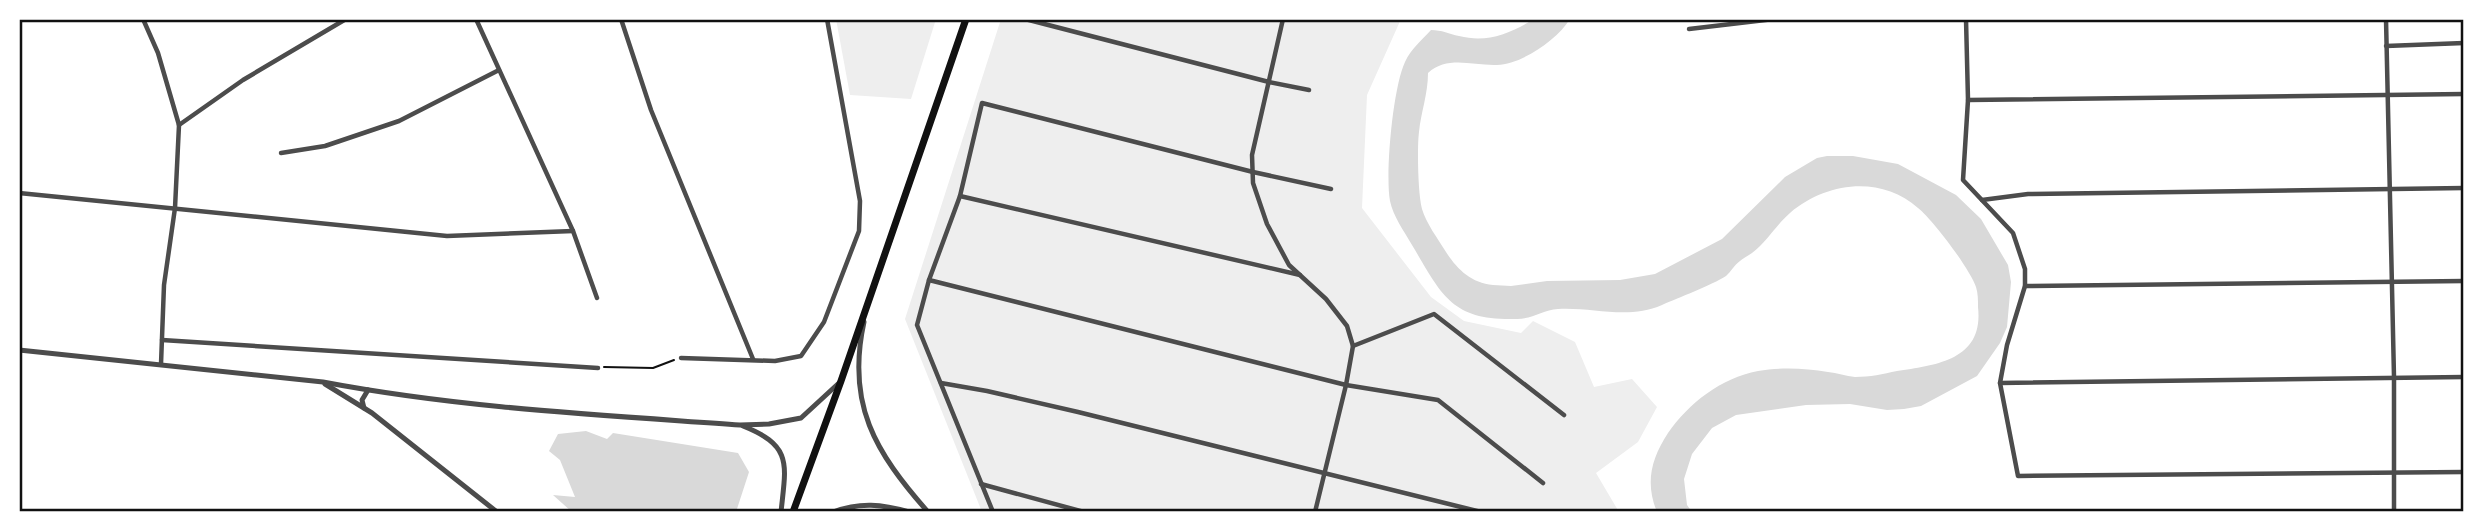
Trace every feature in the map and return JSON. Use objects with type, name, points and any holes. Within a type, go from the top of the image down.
[{"type":"main road","points":[[793,512],[966,19]]},
{"type":"street","points":[[143,19],[158,53],[179,125],[175,208],[164,285],[160,364]]},
{"type":"street","points":[[179,125],[243,80],[346,19]]},
{"type":"street","points":[[476,19],[573,231],[597,298]]},
{"type":"street","points":[[621,19],[651,110],[753,359]]},
{"type":"street","points":[[681,358],[775,360],[801,356],[824,322],[859,231],[859,201],[827,19]]},
{"type":"street","points":[[1025,19],[1308,90]]},
{"type":"street","points":[[1283,19],[1252,155],[1253,183],[1267,225],[1289,265],[1326,299],[1347,327],[1353,346],[1315,512]]},
{"type":"street","points":[[1689,29],[1774,19]]},
{"type":"street","points":[[1966,19],[1968,100],[1963,180],[2013,233],[2025,269],[2025,286],[2007,345],[2000,383],[2018,476],[2464,472]]},
{"type":"street","points":[[2386,19],[2394,377],[2394,512]]},
{"type":"street","points":[[2386,46],[2464,43]]},
{"type":"street","points":[[281,153],[325,146],[399,121],[499,70]]},
{"type":"street","points":[[1968,100],[2464,94]]},
{"type":"street","points":[[993,512],[917,325],[929,280],[960,196],[982,103],[1253,172],[1331,189]]},
{"type":"street","points":[[1981,200],[2028,194],[2464,188]]},
{"type":"street","points":[[19,193],[447,236],[573,231]]},
{"type":"street","points":[[960,196],[1301,275]]},
{"type":"street","points":[[929,280],[1346,385],[1438,400],[1543,483]]},
{"type":"street","points":[[2025,286],[2464,281]]},
{"type":"street","points":[[870,298],[860,340],[858,372],[863,403],[872,434],[897,477],[928,512]]},
{"type":"street","points":[[1353,346],[1434,314],[1564,415]]},
{"type":"street","points":[[162,340],[598,368]]},
{"type":"street","points":[[19,350],[323,382],[368,390],[553,412],[740,425],[769,424],[801,418],[841,381]]},
{"type":"street","points":[[2000,383],[2464,377]]},
{"type":"street","points":[[323,382],[364,408],[497,512]]},
{"type":"street","points":[[940,383],[1078,412],[1482,512]]},
{"type":"street","points":[[364,408],[362,400],[368,390]]},
{"type":"street","points":[[740,425],[764,434],[775,442],[782,454],[784,471],[781,512]]},
{"type":"street","points":[[981,484],[1084,512]]},
{"type":"street","points":[[834,512],[866,504],[886,505],[909,512]]},
{"type":"path","points":[[598,368],[653,368],[681,358]]},
{"type":"shaded area","points":[[836,19],[936,19],[911,99],[850,95]]},
{"type":"shaded area","points":[[1001,19],[1401,19],[1367,95],[1362,208],[1431,297],[1464,321],[1521,333],[1533,321],[1575,342],[1594,387],[1632,379],[1657,407],[1638,442],[1596,473],[1619,512],[982,512],[905,319]]},
{"type":"shaded area","points":[[1534,19],[1570,19],[1548,43],[1528,56],[1507,64],[1452,63],[1444,64],[1428,73],[1418,140],[1421,202],[1432,231],[1450,258],[1465,274],[1485,284],[1511,286],[1547,281],[1620,280],[1655,274],[1722,239],[1785,177],[1817,158],[1853,156],[1898,164],[1956,195],[1981,219],[2008,265],[2011,282],[2007,327],[2000,343],[1977,376],[1921,406],[1904,409],[1887,410],[1850,404],[1806,405],[1736,415],[1712,428],[1692,454],[1684,479],[1687,505],[1692,512],[1657,512],[1651,481],[1657,452],[1676,422],[1707,393],[1731,379],[1766,370],[1802,369],[1861,377],[1927,366],[1954,357],[1973,339],[1978,325],[1977,289],[1950,245],[1918,208],[1887,190],[1854,186],[1820,194],[1804,203],[1790,213],[1762,244],[1726,276],[1662,305],[1636,312],[1558,309],[1517,319],[1477,315],[1463,310],[1441,291],[1391,207],[1389,152],[1397,90],[1410,53],[1431,30],[1469,38],[1488,38],[1507,33]]},
{"type":"shaded area","points":[[586,431],[607,439],[613,433],[738,453],[749,472],[736,512],[572,512],[553,495],[575,497],[560,460],[549,451],[558,434]]}]
